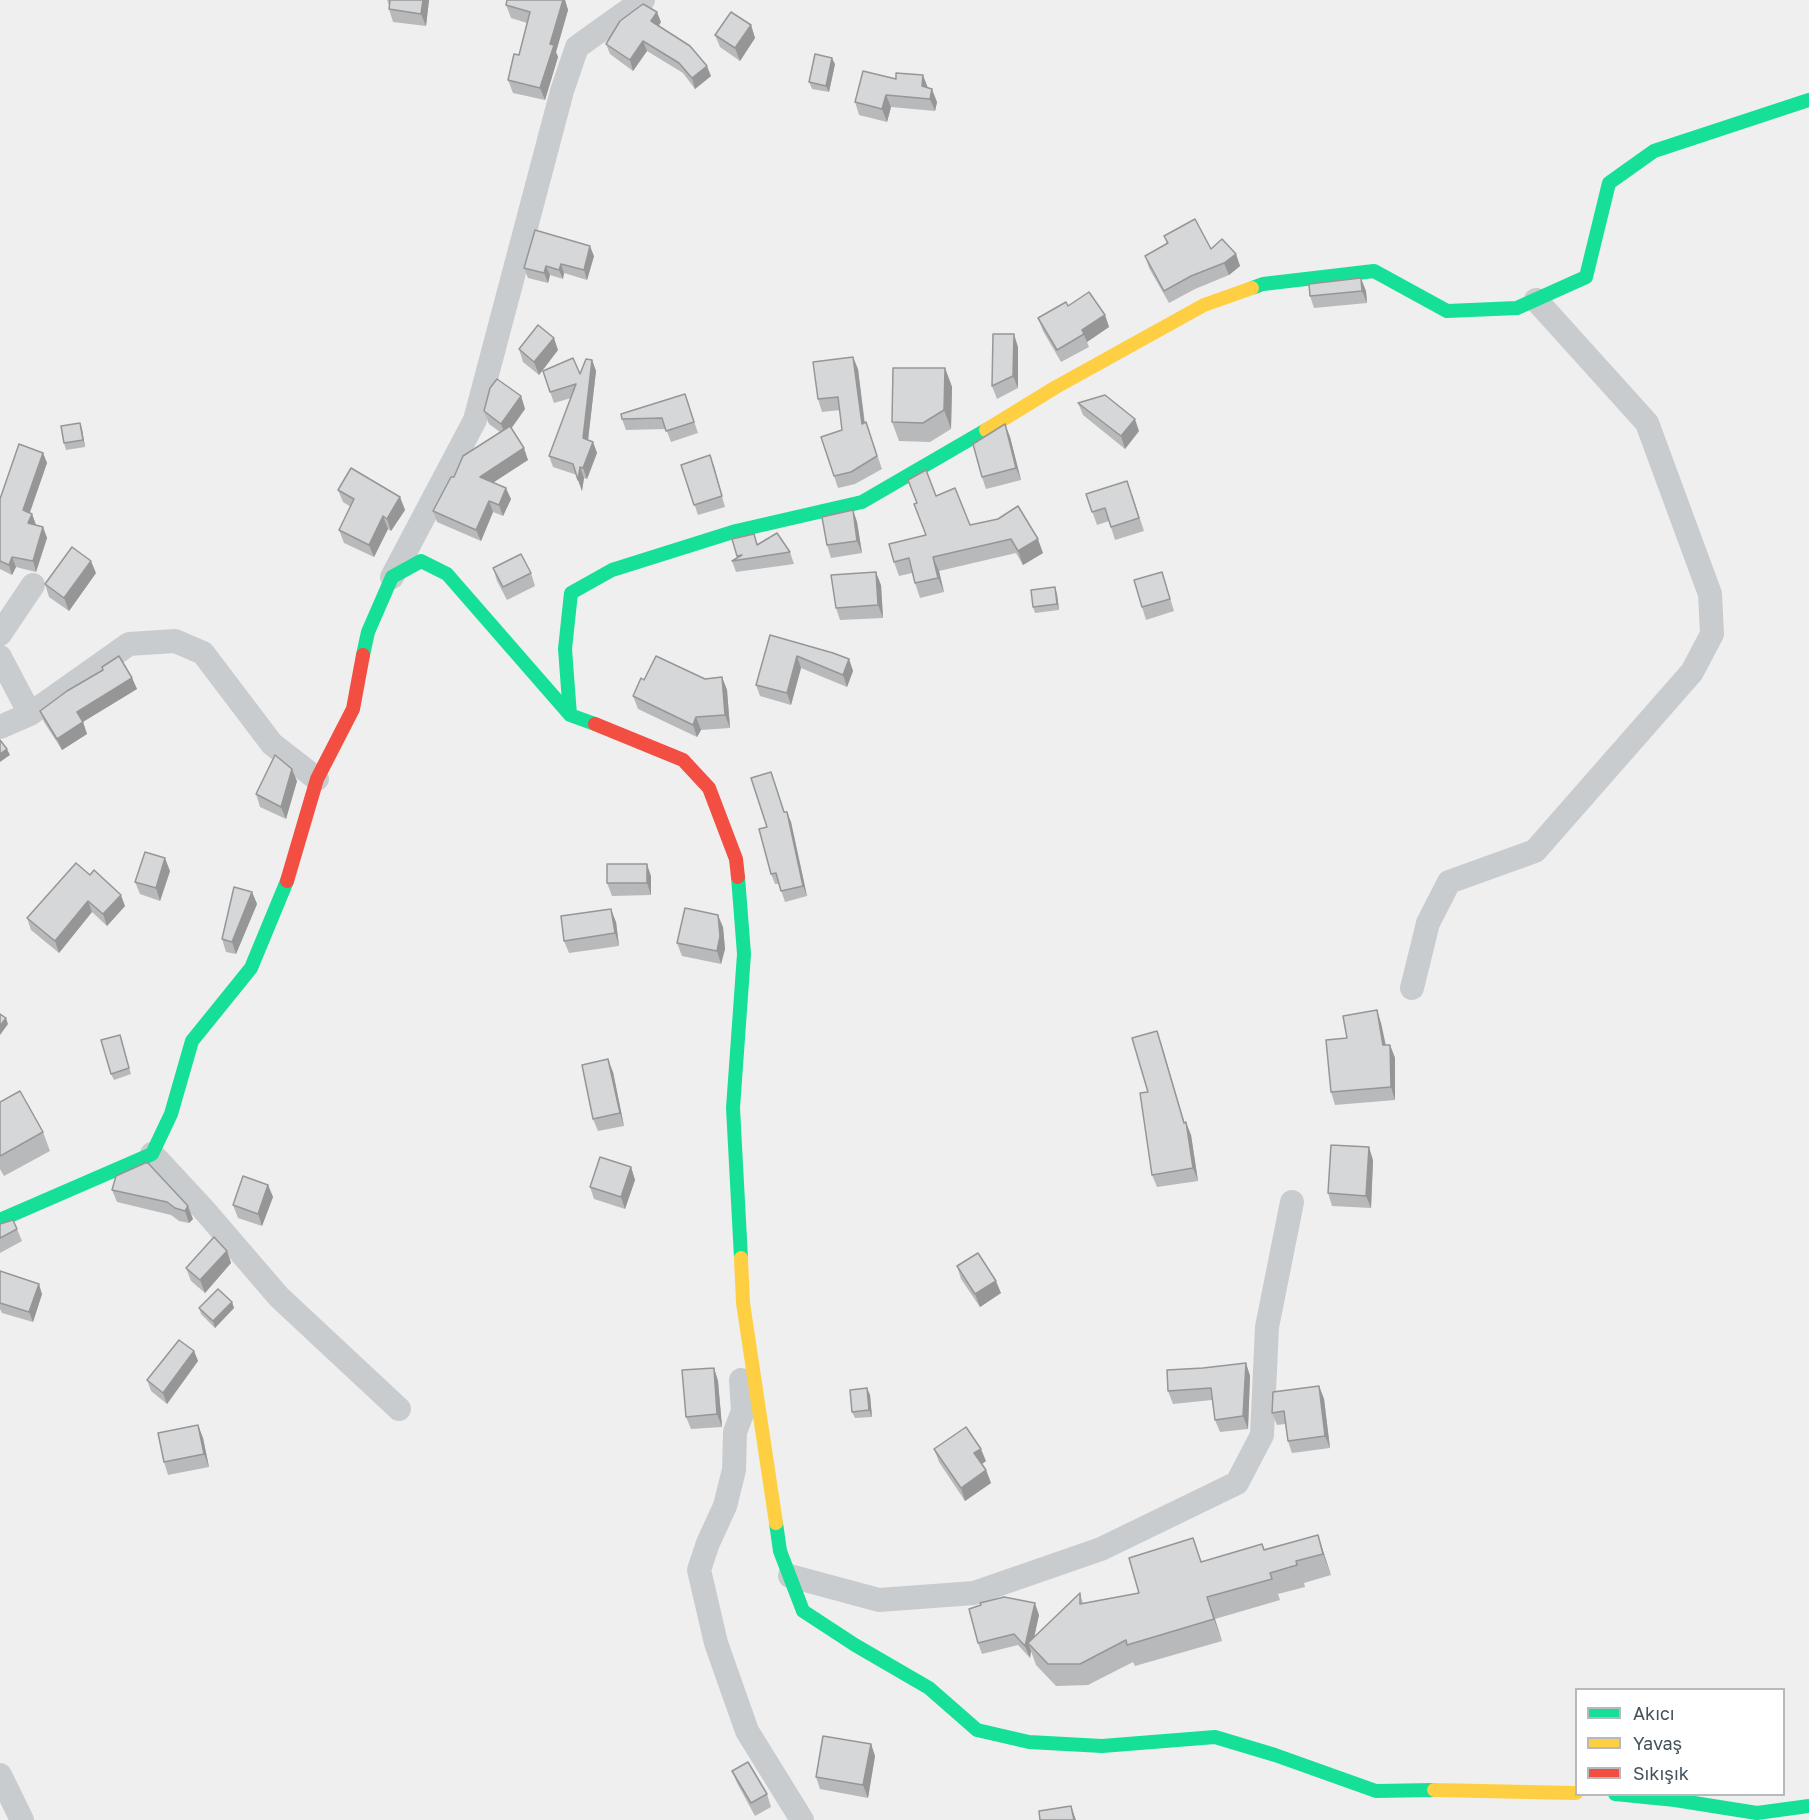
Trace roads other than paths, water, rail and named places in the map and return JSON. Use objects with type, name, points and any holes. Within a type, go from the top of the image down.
[{"type":"street","points":[[0,1220],[152,1154],[171,1114],[192,1041],[251,968],[291,870],[317,779],[353,710],[368,633],[392,577],[475,420],[543,158],[577,47],[643,0]]},
{"type":"street","points":[[570,715],[565,649],[572,593],[612,570],[724,535],[862,502],[950,452],[1056,387],[1204,305],[1263,284],[1374,270],[1447,311],[1517,308],[1586,277],[1609,183],[1654,151],[1809,100]]},
{"type":"street","points":[[1412,988],[1428,923],[1449,882],[1535,851],[1692,672],[1712,633],[1710,594],[1647,423],[1536,300]]},
{"type":"street","points":[[392,577],[421,561],[447,574],[570,715],[683,760],[710,788],[736,859],[744,954],[733,1108],[743,1306],[780,1551],[804,1611],[855,1645],[929,1688],[977,1730],[1029,1742],[1102,1746],[1215,1737],[1275,1755],[1376,1791],[1457,1790],[1575,1793]]},
{"type":"street","points":[[0,634],[33,585]]},
{"type":"street","points":[[0,727],[30,714],[129,644],[175,641],[203,653],[272,744],[317,779]]},
{"type":"street","points":[[0,657],[30,714]]},
{"type":"street","points":[[152,1154],[279,1297],[399,1409]]},
{"type":"street","points":[[790,1576],[879,1600],[974,1593],[1101,1549],[1237,1482],[1262,1435],[1267,1327],[1292,1203]]},
{"type":"street","points":[[743,1306],[740,1322],[743,1411],[735,1432],[734,1470],[725,1506],[708,1543],[699,1570],[716,1643],[747,1731],[802,1820]]},
{"type":"street","points":[[0,1775],[22,1820]]},
{"type":"street","points":[[1635,1796],[1675,1800],[1752,1816],[1809,1806]]}]
